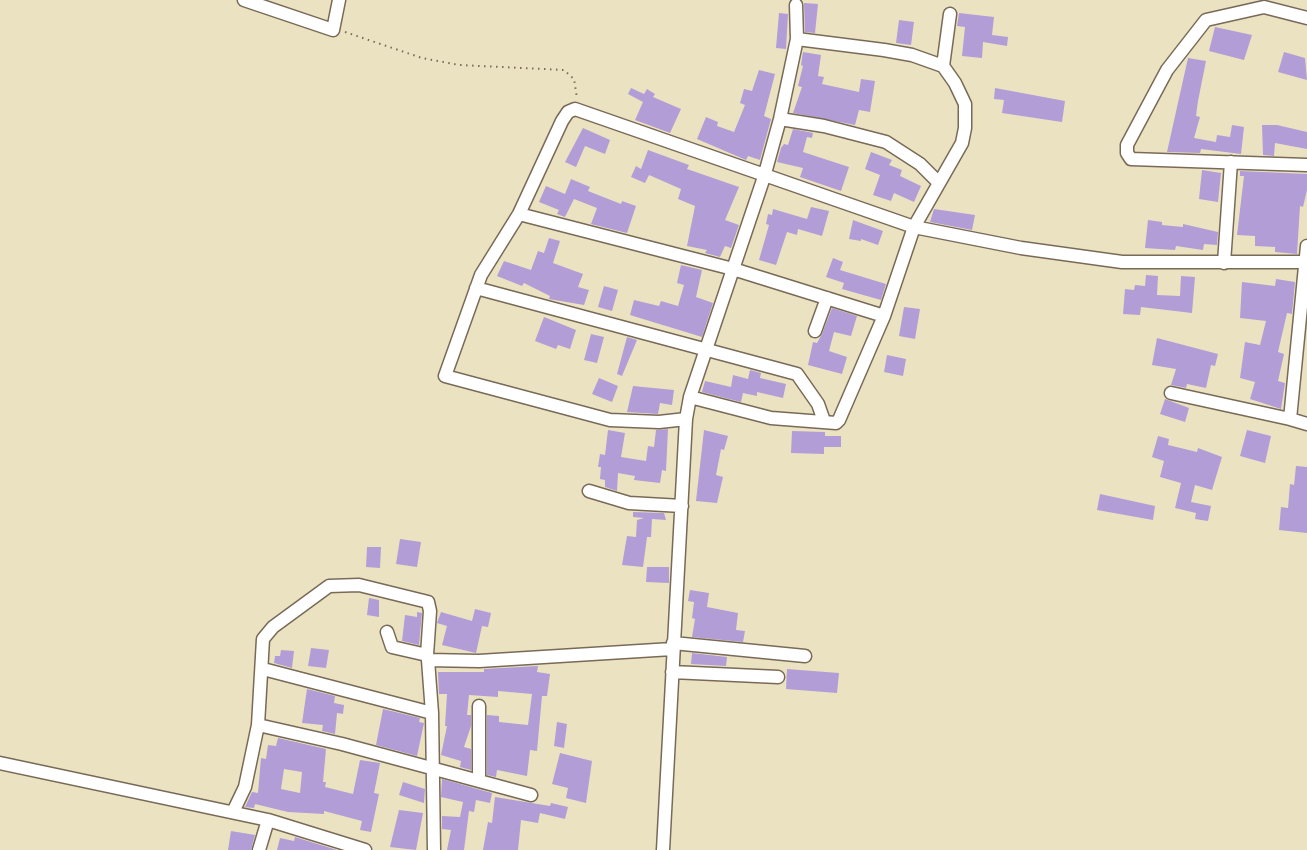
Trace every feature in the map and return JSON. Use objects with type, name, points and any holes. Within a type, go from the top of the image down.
[{"type":"street","points":[[244,0],[333,30],[339,0]]},
{"type":"street","points":[[663,850],[686,419],[690,397],[705,351],[765,177],[780,119],[796,39],[796,5]]},
{"type":"street","points":[[1307,18],[1264,7],[1206,20],[1167,70],[1127,145],[1127,153],[1131,159],[1307,165]]},
{"type":"street","points":[[690,397],[771,418],[836,423],[839,420],[884,316],[914,227],[962,143],[965,128],[962,97],[944,66],[950,14]]},
{"type":"street","points":[[796,39],[912,55],[944,66]]},
{"type":"street","points":[[686,419],[610,420],[447,378],[445,374],[481,275],[519,214],[562,121],[568,112],[575,109],[914,227],[1021,248],[1122,262],[1306,262]]},
{"type":"street","points":[[780,119],[824,126],[886,142],[920,164],[938,182]]},
{"type":"street","points":[[1224,263],[1231,162]]},
{"type":"street","points":[[519,214],[733,269],[884,316]]},
{"type":"street","points":[[1290,419],[1307,246]]},
{"type":"street","points":[[476,288],[797,375],[818,404],[824,422]]},
{"type":"street","points":[[815,332],[827,298]]},
{"type":"street","points":[[1171,393],[1307,424]]},
{"type":"street","points":[[588,491],[629,504],[682,506]]},
{"type":"street","points":[[233,812],[245,787],[258,725],[263,669],[262,650],[265,635],[328,586],[359,585],[426,600],[430,611],[427,658],[432,712],[431,768],[434,850]]},
{"type":"street","points":[[387,632],[389,644],[394,649],[427,658],[479,661],[673,646],[805,656]]},
{"type":"street","points":[[263,669],[432,712]]},
{"type":"street","points":[[672,672],[778,677]]},
{"type":"street","points":[[479,706],[479,781]]},
{"type":"street","points":[[258,725],[531,795]]},
{"type":"street","points":[[0,763],[268,820],[365,850]]},
{"type":"street","points":[[259,850],[268,820]]},
{"type":"path","points":[[333,30],[422,58],[459,65],[564,70],[570,73],[577,88],[575,109]]},
{"type":"building","points":[[804,3],[818,4],[815,33],[805,32]]},
{"type":"building","points":[[779,13],[788,14],[786,49],[776,48]]},
{"type":"building","points":[[959,13],[994,17],[992,35],[1008,37],[1007,46],[983,42],[982,58],[962,56],[965,27],[957,26]]},
{"type":"building","points":[[899,20],[914,22],[911,45],[896,43]]},
{"type":"building","points":[[1215,27],[1252,35],[1244,60],[1209,51]]},
{"type":"building","points":[[803,52],[821,55],[818,76],[824,77],[822,84],[859,92],[861,79],[875,81],[870,112],[859,110],[855,125],[793,113],[802,87],[798,86],[803,66],[801,65]]},
{"type":"building","points":[[1284,52],[1305,58],[1307,80],[1278,72]]},
{"type":"building","points":[[1188,58],[1206,61],[1196,116],[1200,117],[1194,138],[1216,142],[1217,135],[1230,137],[1232,125],[1244,127],[1241,154],[1201,149],[1200,153],[1167,152]]},
{"type":"building","points":[[759,70],[775,74],[764,116],[771,119],[760,160],[748,156],[746,160],[697,139],[706,117],[718,122],[717,126],[734,132],[745,105],[740,103],[744,89],[752,91]]},
{"type":"building","points":[[631,88],[644,94],[647,89],[655,94],[653,97],[681,109],[670,133],[635,120],[643,102],[628,94]]},
{"type":"building","points":[[995,88],[1065,101],[1062,122],[1002,113],[1004,100],[994,99]]},
{"type":"building","points":[[1262,125],[1277,125],[1307,132],[1307,149],[1275,143],[1274,156],[1263,155]]},
{"type":"building","points":[[583,128],[610,140],[605,154],[585,146],[576,167],[565,162]]},
{"type":"building","points":[[793,129],[813,133],[812,138],[807,137],[803,152],[849,167],[841,191],[800,177],[803,168],[777,162],[781,148],[784,144],[788,145]]},
{"type":"building","points":[[648,150],[689,165],[687,169],[739,187],[725,220],[739,225],[731,248],[725,246],[720,257],[705,253],[707,250],[687,246],[695,206],[678,199],[681,189],[649,175],[645,183],[631,177],[636,166],[641,169]]},
{"type":"building","points":[[871,152],[892,160],[889,165],[902,170],[900,176],[921,186],[914,202],[894,193],[891,201],[873,195],[880,175],[865,169]]},
{"type":"building","points":[[1202,170],[1221,173],[1218,202],[1199,199]]},
{"type":"building","points":[[1240,171],[1307,174],[1307,190],[1303,207],[1300,206],[1297,254],[1275,252],[1275,247],[1255,246],[1255,236],[1237,235],[1244,176],[1240,176]]},
{"type":"building","points":[[571,179],[590,187],[588,191],[621,204],[622,201],[636,206],[627,233],[591,224],[597,208],[574,199],[565,217],[557,214],[559,210],[539,202],[546,186],[565,194]]},
{"type":"building","points":[[811,207],[829,211],[822,236],[798,229],[797,235],[787,232],[776,265],[759,260],[769,225],[766,224],[768,214],[772,215],[773,209],[807,219]]},
{"type":"building","points":[[934,209],[975,215],[972,230],[930,222]]},
{"type":"building","points":[[853,220],[883,231],[878,245],[861,239],[861,241],[849,239]]},
{"type":"building","points":[[1148,220],[1162,222],[1162,225],[1183,227],[1183,224],[1218,232],[1217,245],[1204,244],[1203,250],[1176,246],[1175,250],[1145,248]]},
{"type":"building","points":[[549,238],[560,241],[553,263],[583,274],[578,287],[589,290],[584,305],[549,299],[550,296],[524,283],[522,286],[497,276],[504,261],[531,270],[538,251],[544,253]]},
{"type":"building","points":[[833,258],[843,262],[840,270],[886,284],[881,300],[842,289],[844,283],[826,277]]},
{"type":"building","points":[[681,265],[702,270],[696,297],[713,303],[702,337],[630,315],[634,300],[659,306],[661,301],[678,306],[684,285],[677,283]]},
{"type":"building","points":[[1146,275],[1158,276],[1157,295],[1180,296],[1181,276],[1195,277],[1192,313],[1141,307],[1140,315],[1123,314],[1125,289],[1134,290],[1135,285],[1145,286]]},
{"type":"building","points":[[1276,279],[1295,282],[1292,314],[1287,313],[1278,352],[1284,354],[1278,381],[1285,383],[1281,409],[1250,399],[1255,382],[1240,378],[1245,342],[1260,345],[1266,321],[1240,318],[1242,282],[1275,286]]},
{"type":"building","points":[[604,286],[618,290],[612,311],[598,307]]},
{"type":"building","points":[[904,307],[920,309],[915,339],[899,336]]},
{"type":"building","points":[[832,308],[857,316],[851,336],[834,332],[829,351],[847,357],[842,374],[808,365],[813,342],[817,343]]},
{"type":"building","points":[[544,317],[576,330],[570,349],[558,345],[556,349],[535,341]]},
{"type":"building","points":[[591,334],[604,337],[597,363],[584,360]]},
{"type":"building","points":[[627,337],[637,340],[622,376],[617,374]]},
{"type":"building","points":[[1157,338],[1218,354],[1215,366],[1211,365],[1206,388],[1187,384],[1186,388],[1171,385],[1176,369],[1152,365]]},
{"type":"building","points":[[887,355],[906,359],[903,376],[884,372]]},
{"type":"building","points":[[750,370],[761,373],[760,378],[786,384],[783,398],[757,392],[757,396],[743,393],[741,402],[702,392],[705,381],[731,387],[733,375],[748,379]]},
{"type":"building","points":[[599,378],[618,386],[612,402],[592,394]]},
{"type":"building","points":[[633,386],[674,390],[672,405],[660,403],[658,414],[627,412]]},
{"type":"building","points":[[1165,399],[1189,408],[1185,422],[1160,414]]},
{"type":"building","points":[[668,429],[666,471],[662,470],[660,483],[634,480],[635,476],[618,473],[617,491],[605,487],[605,480],[600,479],[601,467],[598,467],[600,454],[605,455],[608,430],[625,433],[621,457],[646,461],[648,446],[654,447],[656,430]]},
{"type":"building","points":[[704,430],[728,436],[724,450],[721,449],[716,475],[723,477],[717,503],[696,501]]},
{"type":"building","points":[[1247,430],[1271,436],[1265,463],[1240,456]]},
{"type":"building","points":[[792,431],[825,432],[825,436],[841,436],[841,447],[824,447],[824,454],[791,453]]},
{"type":"building","points":[[1158,436],[1169,439],[1168,445],[1197,452],[1198,448],[1222,457],[1212,490],[1195,485],[1191,502],[1211,506],[1208,521],[1195,519],[1196,513],[1175,508],[1181,483],[1160,477],[1164,461],[1152,457]]},
{"type":"building","points":[[1296,466],[1307,467],[1307,533],[1279,530],[1281,507],[1288,508],[1290,484],[1294,485]]},
{"type":"building","points":[[1100,494],[1155,506],[1153,520],[1097,510]]},
{"type":"building","points":[[633,512],[664,513],[666,520],[652,519],[651,537],[647,537],[643,567],[622,565],[627,536],[636,537],[637,520],[644,518],[633,517]]},
{"type":"building","points":[[400,539],[421,542],[417,567],[396,564]]},
{"type":"building","points":[[367,547],[381,547],[380,568],[366,567]]},
{"type":"building","points":[[647,567],[669,567],[669,583],[646,582]]},
{"type":"building","points":[[690,590],[709,593],[707,607],[738,613],[736,630],[745,631],[743,642],[692,637],[695,619],[692,618],[694,602],[688,601]]},
{"type":"building","points":[[369,598],[379,600],[379,617],[367,615]]},
{"type":"building","points":[[475,609],[491,613],[488,627],[482,626],[476,653],[442,645],[447,626],[437,623],[441,612],[472,621]]},
{"type":"building","points":[[417,612],[422,613],[419,645],[402,641],[405,615],[417,617]]},
{"type":"building","points":[[311,648],[329,650],[326,668],[308,666]]},
{"type":"building","points":[[281,650],[294,651],[292,668],[274,663],[275,656],[280,656]]},
{"type":"building","points":[[692,653],[727,657],[726,666],[691,664]]},
{"type":"building","points":[[538,666],[537,672],[550,674],[547,696],[542,696],[537,751],[530,750],[527,776],[497,770],[496,777],[487,775],[487,715],[499,716],[499,722],[528,725],[532,694],[498,691],[498,697],[469,695],[467,715],[471,715],[471,726],[464,747],[471,749],[471,770],[460,767],[461,761],[441,755],[447,726],[445,726],[447,694],[439,694],[438,672],[484,672],[484,669]]},
{"type":"building","points":[[787,669],[839,673],[837,693],[786,689]]},
{"type":"building","points":[[307,689],[335,696],[334,703],[344,705],[343,714],[337,713],[335,734],[322,731],[323,725],[302,723]]},
{"type":"building","points":[[383,709],[420,718],[419,722],[424,723],[417,756],[376,745]]},
{"type":"building","points":[[557,722],[567,724],[564,748],[554,746]]},
{"type":"building","points":[[278,738],[326,749],[323,782],[326,782],[325,787],[353,794],[360,760],[380,763],[374,793],[379,794],[371,832],[360,830],[362,821],[324,811],[324,814],[288,812],[255,804],[254,808],[245,807],[252,792],[258,793],[261,758],[266,759],[268,745],[276,746]],"holes":[[[284,769],[302,772],[300,793],[281,789]]]},
{"type":"building","points":[[560,753],[592,761],[586,803],[566,798],[568,788],[552,784]]},
{"type":"building","points":[[442,779],[492,793],[490,803],[476,800],[474,812],[469,811],[464,850],[447,850],[451,830],[442,829],[442,816],[460,817],[463,802],[441,797]]},
{"type":"building","points":[[403,782],[425,789],[424,803],[399,795]]},
{"type":"building","points":[[495,797],[568,807],[565,819],[540,813],[538,823],[521,820],[518,850],[483,850],[488,822],[492,823]]},
{"type":"building","points":[[399,810],[423,813],[416,850],[390,847]]},
{"type":"building","points":[[231,831],[255,835],[251,850],[228,850]]},
{"type":"building","points":[[295,837],[337,850],[277,850],[280,838],[294,841]]}]
